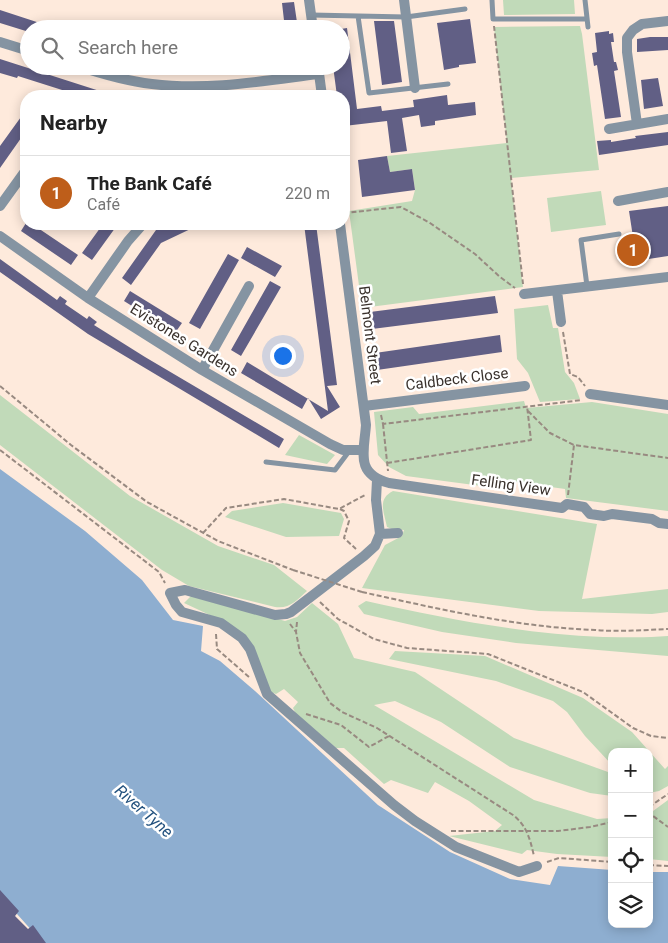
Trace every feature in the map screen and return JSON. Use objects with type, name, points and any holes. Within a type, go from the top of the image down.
[{"type":"street","points":[[309,0],[312,20]]},
{"type":"street","points":[[404,0],[415,88]]},
{"type":"street","points":[[637,124],[627,52],[627,38],[633,30],[642,24],[668,21]]},
{"type":"street","points":[[0,42],[20,48]]},
{"type":"street","points":[[110,75],[132,81],[172,86],[225,86],[289,75]]},
{"type":"street","points":[[319,75],[321,90]]},
{"type":"street","points":[[609,128],[668,119]]},
{"type":"street","points":[[0,206],[20,178]]},
{"type":"street","points":[[618,201],[668,192]]},
{"type":"street","points":[[88,298],[138,230]]},
{"type":"street","name":"Belmont Street","points":[[341,230],[366,425],[362,450]]},
{"type":"street","name":"Evistones Gardens","points":[[0,236],[88,298],[202,370],[330,444],[343,450],[362,450]]},
{"type":"street","points":[[524,294],[668,276]]},
{"type":"street","points":[[202,370],[249,286]]},
{"type":"street","points":[[557,291],[561,322]]},
{"type":"street","name":"Caldbeck Close","points":[[364,406],[525,386]]},
{"type":"street","points":[[590,394],[668,405]]},
{"type":"street","points":[[362,450],[364,462],[376,484],[380,534],[374,546],[364,556],[291,612],[280,615],[185,590],[170,593],[182,612],[227,626],[246,642],[253,655],[265,691],[394,806],[437,836],[456,846],[519,872],[537,866]]},
{"type":"street","name":"Felling View","points":[[376,484],[389,483],[562,508],[567,504],[584,507],[590,514],[604,516],[612,514],[652,519],[659,523],[668,524]]},
{"type":"street","points":[[380,534],[398,533]]},
{"type":"lane","points":[[492,0],[494,19],[586,19]]},
{"type":"lane","points":[[585,0],[588,27]]},
{"type":"lane","points":[[311,15],[406,17],[465,9]]},
{"type":"lane","points":[[358,16],[369,93],[448,84]]},
{"type":"lane","points":[[587,287],[581,240],[619,234]]},
{"type":"lane","points":[[266,462],[335,470],[350,450]]},
{"type":"path","points":[[494,19],[524,294]]},
{"type":"path","points":[[350,212],[401,207],[430,223],[475,254],[500,277],[524,294]]},
{"type":"path","points":[[383,424],[582,400],[590,394],[578,377],[570,374],[561,322]]},
{"type":"path","points":[[0,386],[71,445],[147,502],[218,540],[293,570],[362,592],[497,620],[596,630],[668,629]]},
{"type":"path","points":[[379,404],[388,463],[389,483]]},
{"type":"path","points":[[388,463],[531,440],[527,406]]},
{"type":"path","points":[[528,412],[550,433],[574,445],[668,458]]},
{"type":"path","points":[[567,504],[574,445]]},
{"type":"path","points":[[0,450],[159,572],[170,593]]},
{"type":"path","points":[[338,509],[376,484]]},
{"type":"path","points":[[204,533],[226,508],[284,499],[344,511],[349,521],[344,538],[364,556]]},
{"type":"path","points":[[312,594],[338,619],[374,640],[407,648],[488,654],[583,692],[633,728],[651,736],[668,738]]},
{"type":"path","points":[[215,621],[217,649],[251,679]]},
{"type":"path","points":[[296,632],[300,653],[330,703],[342,712],[366,722],[390,736],[513,815],[528,832],[537,866],[559,858],[608,862]]},
{"type":"path","points":[[296,719],[304,713],[342,725],[369,747],[390,736]]},
{"type":"path","points":[[653,805],[668,794]]},
{"type":"path","points":[[653,816],[668,827]]},
{"type":"path","points":[[437,836],[442,832],[449,831],[511,830],[528,832],[574,830],[608,823]]},
{"type":"path","points":[[653,865],[668,866]]},
{"type":"green space","points":[[503,0],[574,0],[575,14],[504,15]]},
{"type":"green space","points":[[580,26],[599,170],[511,178],[523,287],[362,308],[350,211],[412,201],[415,190],[412,169],[390,172],[387,156],[507,143],[494,27]]},
{"type":"green space","points":[[601,191],[606,225],[551,232],[547,198]]},
{"type":"green space","points":[[548,305],[553,328],[558,328],[565,372],[574,383],[580,399],[540,402],[528,373],[517,359],[514,309]]},
{"type":"green space","points":[[0,395],[130,496],[218,546],[274,565],[307,591],[296,601],[285,607],[275,607],[189,586],[162,570],[0,445]]},
{"type":"green space","points":[[524,401],[526,408],[592,402],[668,414],[668,511],[566,498],[565,489],[501,480],[497,488],[406,476],[389,467],[378,455],[374,412],[413,407],[419,414]]},
{"type":"green space","points":[[299,435],[335,455],[327,464],[285,455]]},
{"type":"green space","points":[[393,491],[597,524],[582,599],[668,589],[668,612],[652,614],[539,611],[362,588],[385,545],[402,536],[404,530],[387,527],[383,502],[388,494]]},
{"type":"green space","points":[[283,503],[341,513],[344,519],[339,536],[286,537],[225,517],[232,511]]},
{"type":"green space","points":[[192,595],[285,621],[297,617],[312,603],[338,624],[354,658],[415,672],[514,738],[608,772],[608,795],[590,793],[510,767],[441,722],[395,701],[374,705],[534,800],[597,819],[608,818],[608,857],[527,850],[522,854],[449,836],[495,831],[502,825],[469,801],[435,782],[428,793],[391,780],[384,784],[344,748],[336,748],[296,714],[293,708],[298,702],[284,689],[276,694],[271,692],[229,624],[184,603]]},
{"type":"green space","points":[[366,601],[513,629],[603,637],[668,636],[668,656],[516,643],[442,632],[364,614],[358,606]]},
{"type":"green space","points":[[395,651],[485,656],[583,698],[632,732],[646,748],[608,748],[608,761],[585,736],[567,712],[553,701],[496,681],[389,659]]},
{"type":"green space","points":[[653,756],[665,769],[668,766],[668,786],[653,792]]},
{"type":"green space","points":[[668,800],[668,861],[653,859],[653,811]]},
{"type":"water","name":"River Tyne","points":[[0,469],[85,531],[142,580],[173,620],[203,626],[201,651],[220,661],[255,691],[378,805],[450,852],[510,879],[550,885],[558,866],[608,870],[608,928],[653,928],[653,872],[668,872],[668,943],[43,943],[0,895]]},
{"type":"building","points":[[294,2],[297,20],[284,20],[282,3]]},
{"type":"building","points":[[0,10],[31,20],[20,20],[20,29],[0,23]]},
{"type":"building","points":[[470,19],[476,63],[459,65],[459,67],[444,70],[437,23]]},
{"type":"building","points":[[374,21],[394,21],[402,82],[382,85]]},
{"type":"building","points":[[609,31],[609,34],[613,33],[614,42],[611,42],[614,62],[616,62],[618,70],[614,71],[621,117],[605,119],[597,65],[594,66],[592,53],[597,52],[595,33]]},
{"type":"building","points":[[668,37],[668,50],[637,52],[637,39]]},
{"type":"building","points":[[350,52],[357,109],[381,106],[382,111],[414,107],[413,100],[447,95],[448,105],[475,102],[476,115],[435,121],[435,125],[421,127],[419,115],[402,118],[407,151],[391,153],[387,121],[350,125],[350,90],[336,90],[334,75],[350,75]]},
{"type":"building","points":[[0,59],[20,65],[20,75],[50,75],[97,90],[62,90],[18,76],[17,78],[0,73]]},
{"type":"building","points":[[658,78],[663,106],[644,109],[641,80]]},
{"type":"building","points":[[20,118],[20,140],[0,168],[0,146]]},
{"type":"building","points":[[668,132],[668,145],[599,155],[597,141],[611,140],[611,142],[636,138],[635,136]]},
{"type":"building","points":[[387,156],[390,172],[412,169],[415,190],[362,197],[358,160]]},
{"type":"building","points":[[668,206],[668,256],[629,262],[626,238],[633,237],[629,211]]},
{"type":"building","points":[[41,230],[78,255],[71,265],[21,231]]},
{"type":"building","points":[[99,230],[114,230],[92,260],[82,253]]},
{"type":"building","points":[[156,230],[188,230],[161,243],[131,285],[122,278]]},
{"type":"building","points":[[305,230],[317,230],[337,385],[327,386],[340,407],[321,419],[309,399],[328,411]]},
{"type":"building","points":[[247,247],[282,266],[275,277],[241,258]]},
{"type":"building","points":[[228,254],[239,260],[200,329],[189,323]]},
{"type":"building","points":[[0,259],[57,300],[60,296],[67,301],[65,304],[87,319],[89,316],[97,322],[94,325],[284,439],[279,448],[88,334],[0,272]]},
{"type":"building","points":[[270,281],[281,287],[241,356],[231,350]]},
{"type":"building","points":[[130,291],[182,323],[175,333],[124,301]]},
{"type":"building","points":[[495,296],[498,313],[372,329],[370,312]]},
{"type":"building","points":[[500,335],[502,352],[377,370],[375,353]]},
{"type":"building","points":[[247,362],[308,399],[302,409],[241,373]]},
{"type":"building","points":[[0,890],[19,911],[15,916],[28,929],[33,925],[46,943],[0,943]]},
{"type":"place","name":"The Bank Café","points":[[633,250]]}]
